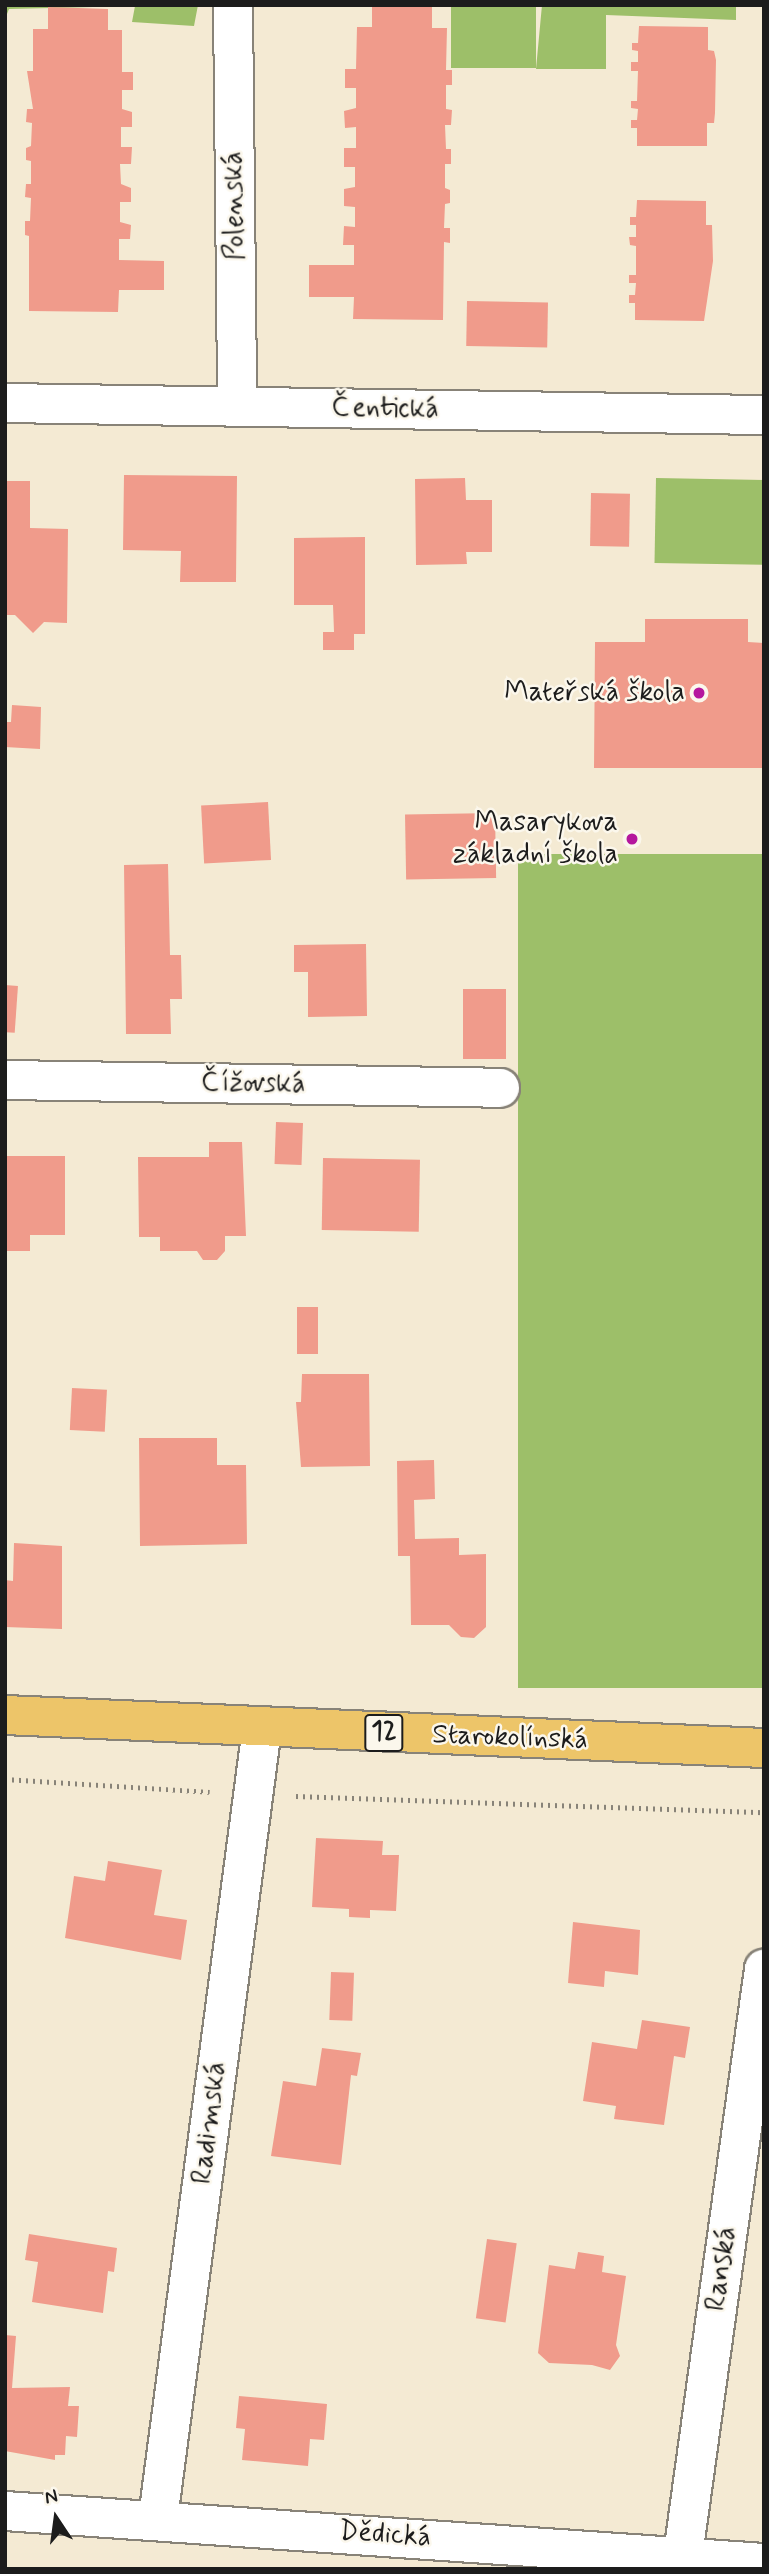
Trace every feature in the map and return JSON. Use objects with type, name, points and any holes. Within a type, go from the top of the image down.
[{"type":"main road","name":"Starokolínská","points":[[5,1715],[764,1748]]},
{"type":"street","name":"Polenská","points":[[233,5],[237,407]]},
{"type":"street","name":"Čentická","points":[[5,403],[764,415]]},
{"type":"street","name":"Čížovská","points":[[5,1080],[500,1088]]},
{"type":"street","name":"Radimská","points":[[158,2518],[262,1728]]},
{"type":"street","name":"Ranská","points":[[682,2563],[764,1969]]},
{"type":"street","name":"Dědická","points":[[5,2511],[158,2518],[682,2563],[764,2563]]},
{"type":"path","points":[[5,1779],[253,1794],[764,1812]]},
{"type":"green space","points":[[5,5],[198,5],[194,26],[132,22],[135,6],[9,9],[5,19]]},
{"type":"green space","points":[[451,5],[536,5],[536,68],[451,68]]},
{"type":"green space","points":[[542,5],[736,5],[736,20],[606,15],[606,69],[536,69]]},
{"type":"green space","points":[[656,478],[764,480],[763,565],[655,563]]},
{"type":"green space","name":"Masarykova základní škola","points":[[518,854],[764,854],[764,1688],[518,1688]]},
{"type":"building","points":[[372,5],[432,6],[432,28],[447,28],[446,70],[452,70],[452,85],[446,85],[446,109],[452,110],[451,125],[445,125],[446,149],[451,149],[451,164],[445,164],[445,188],[450,190],[450,203],[445,204],[444,228],[450,228],[450,243],[444,242],[443,320],[353,319],[354,297],[309,297],[309,265],[354,265],[354,245],[343,245],[344,226],[355,227],[355,207],[344,206],[344,189],[355,187],[355,167],[344,167],[344,148],[356,148],[356,127],[345,128],[344,111],[356,108],[356,88],[345,88],[345,69],[356,69],[357,27],[372,27]]},
{"type":"building","points":[[48,7],[108,9],[108,30],[122,30],[122,72],[133,72],[133,90],[122,90],[122,109],[132,112],[132,127],[121,127],[121,147],[132,147],[131,164],[120,164],[121,184],[131,188],[131,202],[120,202],[120,222],[131,225],[130,239],[119,239],[119,260],[164,261],[164,290],[119,290],[118,312],[29,311],[29,236],[25,235],[25,221],[30,221],[31,198],[25,197],[26,184],[31,184],[31,161],[26,160],[26,148],[31,146],[32,123],[26,122],[27,109],[33,109],[27,71],[33,71],[33,29],[48,29]]},
{"type":"building","points":[[639,26],[708,27],[708,50],[714,51],[716,60],[714,123],[707,123],[707,146],[637,146],[637,128],[631,128],[631,120],[637,120],[638,109],[631,108],[631,101],[637,101],[638,71],[631,71],[631,62],[638,62],[638,51],[632,50],[632,43],[638,43]]},
{"type":"building","points":[[637,200],[706,201],[706,225],[712,225],[713,261],[704,321],[635,320],[635,303],[629,303],[629,295],[635,295],[636,283],[629,283],[629,275],[636,275],[636,246],[630,245],[629,237],[636,237],[636,225],[630,225],[630,217],[636,217]]},
{"type":"building","points":[[467,301],[548,302],[547,347],[466,346]]},
{"type":"building","points":[[124,475],[237,476],[236,582],[180,582],[181,551],[123,550]]},
{"type":"building","points":[[465,478],[466,500],[492,500],[492,552],[466,552],[467,564],[416,565],[415,479]]},
{"type":"building","points":[[5,481],[30,481],[30,528],[68,529],[67,623],[44,622],[33,633],[15,615],[5,615]]},
{"type":"building","points":[[591,493],[630,494],[629,547],[590,546]]},
{"type":"building","points":[[365,537],[365,634],[354,634],[354,650],[323,650],[323,632],[334,632],[333,605],[294,605],[294,538]]},
{"type":"building","points":[[645,619],[748,619],[748,642],[764,643],[764,768],[594,768],[595,642],[645,642]]},
{"type":"building","points":[[12,705],[41,707],[40,749],[5,747],[5,722],[11,722]]},
{"type":"building","points":[[268,802],[271,860],[204,863],[201,806]]},
{"type":"building","points":[[495,813],[496,878],[406,880],[405,815]]},
{"type":"building","points":[[168,864],[170,955],[181,955],[182,999],[170,999],[171,1034],[126,1034],[124,865]]},
{"type":"building","points":[[366,944],[367,1016],[308,1017],[308,972],[294,972],[294,945]]},
{"type":"building","points":[[5,985],[18,986],[15,1033],[5,1032]]},
{"type":"building","points":[[463,989],[506,989],[506,1059],[463,1059]]},
{"type":"building","points":[[276,1122],[303,1123],[302,1165],[275,1164]]},
{"type":"building","points":[[209,1142],[242,1142],[246,1236],[225,1236],[225,1251],[217,1260],[203,1260],[197,1251],[160,1251],[160,1237],[139,1237],[138,1157],[209,1157]]},
{"type":"building","points":[[5,1156],[65,1156],[65,1235],[30,1235],[30,1251],[7,1251]]},
{"type":"building","points":[[323,1158],[420,1160],[419,1232],[322,1230]]},
{"type":"building","points":[[297,1307],[318,1307],[318,1354],[297,1354]]},
{"type":"building","points":[[302,1374],[369,1374],[370,1466],[301,1467],[296,1402],[301,1402]]},
{"type":"building","points":[[72,1388],[107,1390],[105,1432],[70,1430]]},
{"type":"building","points":[[139,1438],[217,1438],[217,1465],[246,1465],[247,1544],[140,1546]]},
{"type":"building","points":[[434,1460],[435,1499],[414,1500],[415,1539],[459,1538],[459,1555],[486,1554],[486,1627],[474,1638],[461,1637],[449,1625],[411,1625],[410,1556],[398,1556],[397,1461]]},
{"type":"building","points":[[14,1543],[62,1546],[62,1629],[5,1627],[5,1580],[13,1581]]},
{"type":"building","points":[[316,1838],[383,1841],[382,1855],[399,1855],[396,1911],[370,1910],[370,1918],[349,1917],[349,1909],[312,1907]]},
{"type":"building","points":[[108,1861],[162,1870],[154,1915],[187,1920],[181,1960],[65,1938],[74,1876],[105,1881]]},
{"type":"building","points":[[573,1922],[640,1930],[638,1975],[605,1971],[604,1987],[568,1983]]},
{"type":"building","points":[[331,1972],[354,1973],[352,2021],[329,2020]]},
{"type":"building","points":[[642,2020],[690,2027],[685,2058],[674,2056],[664,2125],[614,2119],[616,2106],[583,2101],[592,2042],[637,2049]]},
{"type":"building","points":[[322,2048],[361,2053],[357,2076],[351,2075],[341,2165],[271,2156],[283,2081],[316,2086]]},
{"type":"building","points":[[29,2234],[117,2248],[114,2272],[108,2271],[103,2313],[32,2302],[38,2262],[25,2260]]},
{"type":"building","points":[[487,2239],[517,2243],[506,2322],[476,2318]]},
{"type":"building","points":[[578,2252],[604,2256],[602,2272],[626,2276],[616,2345],[620,2356],[610,2370],[592,2365],[549,2363],[538,2353],[549,2265],[575,2269]]},
{"type":"building","points":[[5,2335],[16,2336],[12,2388],[70,2387],[68,2406],[79,2406],[77,2437],[66,2436],[65,2455],[55,2455],[55,2460],[5,2451]]},
{"type":"building","points":[[239,2396],[327,2404],[324,2440],[310,2439],[308,2466],[242,2460],[245,2429],[236,2428]]},
{"type":"place","name":"Mateřská škola","points":[[699,693]]},
{"type":"place","name":"Masarykova základní škola","points":[[632,839]]}]
